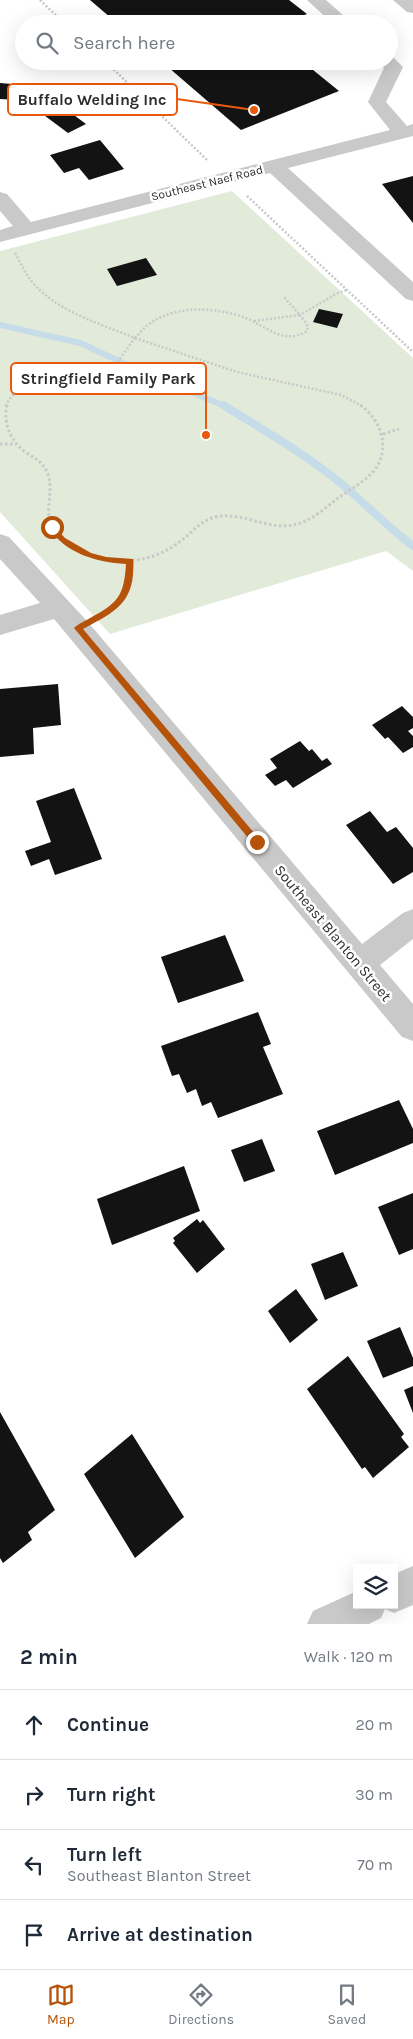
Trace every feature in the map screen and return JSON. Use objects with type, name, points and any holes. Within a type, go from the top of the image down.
[{"type":"street","points":[[316,0],[334,15]]},
{"type":"street","points":[[402,0],[413,8]]},
{"type":"street","points":[[393,70],[377,102],[408,131]]},
{"type":"street","name":"Southeast Naef Road","points":[[0,236],[408,131]]},
{"type":"street","points":[[274,166],[413,294]]},
{"type":"street","points":[[0,198],[26,229]]},
{"type":"street","name":"Southeast Blanton Street","points":[[0,543],[78,628],[413,1027]]},
{"type":"street","points":[[0,626],[58,608]]},
{"type":"street","points":[[359,964],[413,922]]},
{"type":"street","points":[[398,1592],[413,1586]]},
{"type":"street","points":[[326,1624],[359,1609]]},
{"type":"path","points":[[40,0],[56,15]]},
{"type":"path","points":[[114,70],[211,164]]},
{"type":"path","points":[[245,194],[413,352]]},
{"type":"path","points":[[15,252],[33,282],[50,297],[76,311],[135,338],[237,372],[341,395],[354,401],[373,416],[383,434],[383,451],[373,472],[305,522],[282,527],[271,527],[236,516],[216,517],[196,527],[172,549],[148,559],[130,561],[106,560],[89,555],[63,540],[52,527],[48,516],[49,481],[45,467],[37,457],[23,450],[17,444],[4,423],[5,408],[10,398],[21,390],[40,382],[87,382],[101,376],[135,338],[155,320],[188,311],[223,312],[254,321],[277,335],[290,337],[302,335],[307,331],[308,326],[284,297]]},
{"type":"path","points":[[254,321],[300,315],[338,293],[347,290]]},
{"type":"path","points":[[383,434],[399,429]]},
{"type":"path","points":[[0,444],[17,444]]},
{"type":"path","points":[[78,628],[113,609],[123,598],[128,586],[130,561]]},
{"type":"green space","points":[[232,191],[413,358],[413,571],[386,551],[110,634],[0,512],[0,251]]},
{"type":"building","points":[[90,0],[289,0],[307,14],[304,15],[108,15]]},
{"type":"building","points":[[171,70],[313,70],[339,91],[241,130]]},
{"type":"building","points":[[0,83],[25,85],[19,100],[0,99]]},
{"type":"building","points":[[51,98],[86,124],[68,133],[33,107]]},
{"type":"building","points":[[100,140],[124,169],[89,180],[79,168],[64,173],[50,155]]},
{"type":"building","points":[[413,176],[413,223],[382,184]]},
{"type":"building","points":[[146,258],[157,275],[117,286],[107,269]]},
{"type":"building","points":[[319,309],[343,314],[337,328],[313,322]]},
{"type":"building","points":[[58,684],[61,725],[33,728],[34,754],[0,757],[0,689]]},
{"type":"building","points":[[402,706],[413,717],[413,728],[408,731],[413,736],[413,747],[403,753],[388,737],[385,739],[372,725]]},
{"type":"building","points":[[300,741],[309,751],[312,749],[322,761],[327,758],[332,764],[293,788],[286,780],[275,786],[265,775],[277,768],[270,759]]},
{"type":"building","points":[[74,788],[102,859],[55,875],[49,859],[31,866],[25,851],[51,842],[36,801]]},
{"type":"building","points":[[370,811],[387,832],[396,827],[413,848],[413,872],[393,884],[346,825]]},
{"type":"building","points":[[225,935],[244,981],[178,1003],[161,957]]},
{"type":"building","points":[[258,1012],[271,1044],[263,1047],[283,1094],[218,1118],[211,1102],[202,1106],[196,1089],[187,1093],[179,1074],[172,1076],[161,1046]]},
{"type":"building","points":[[399,1100],[413,1129],[413,1143],[335,1175],[317,1131]]},
{"type":"building","points":[[262,1139],[275,1171],[244,1182],[231,1150]]},
{"type":"building","points":[[184,1166],[200,1211],[112,1245],[97,1199]]},
{"type":"building","points":[[413,1193],[413,1249],[399,1255],[378,1207]]},
{"type":"building","points":[[197,1219],[200,1223],[203,1220],[225,1249],[197,1273],[173,1243],[175,1241],[173,1238]]},
{"type":"building","points":[[343,1252],[358,1286],[325,1300],[311,1264]]},
{"type":"building","points":[[296,1289],[318,1320],[290,1343],[268,1311]]},
{"type":"building","points":[[400,1327],[413,1358],[413,1366],[383,1378],[367,1341]]},
{"type":"building","points":[[348,1356],[404,1434],[401,1437],[409,1447],[373,1478],[365,1467],[362,1469],[307,1389]]},
{"type":"building","points":[[413,1386],[413,1413],[404,1390]]},
{"type":"building","points":[[0,1412],[55,1510],[28,1532],[32,1540],[3,1563],[0,1558]]},
{"type":"building","points":[[132,1434],[184,1517],[135,1558],[84,1474]]},
{"type":"waterway","points":[[0,325],[80,343],[147,374],[224,406]]},
{"type":"waterway","points":[[224,406],[282,441],[324,470],[413,546]]},
{"type":"place","name":"Buffalo Welding Inc","points":[[254,110]]},
{"type":"place","name":"Stringfield Family Park","points":[[206,435]]},
{"type":"route","points":[[52,527],[63,540],[89,555],[106,560],[130,561],[128,586],[123,598],[113,609],[78,628],[257,842]]}]
